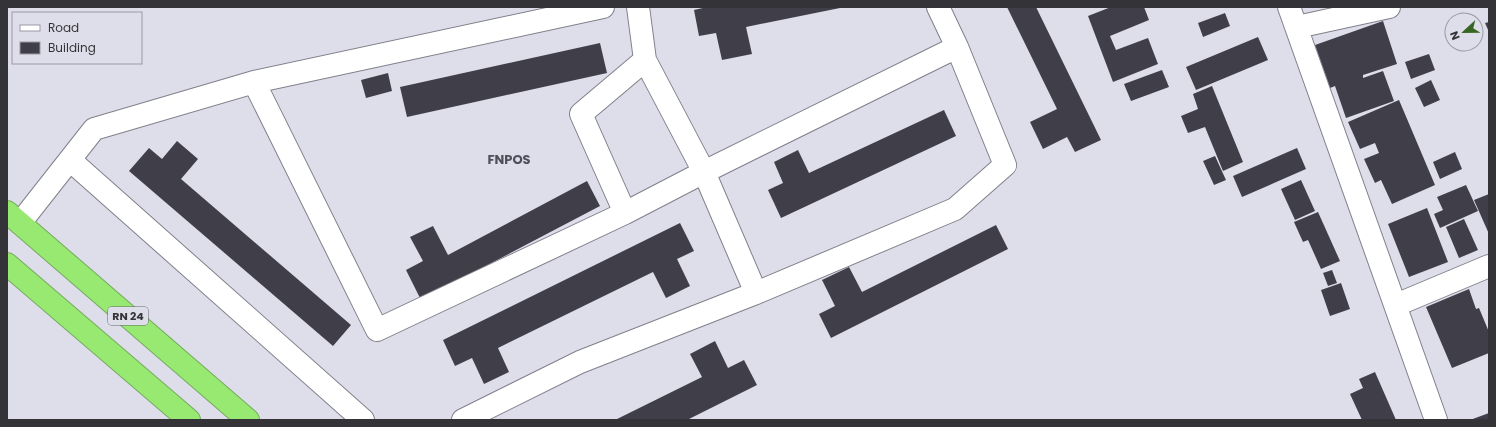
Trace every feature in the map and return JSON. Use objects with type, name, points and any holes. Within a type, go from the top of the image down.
[{"type":"highway","name":"RN 24","points":[[13,218],[248,420]]},
{"type":"highway","points":[[7,264],[188,420]]},
{"type":"street","points":[[13,218],[70,160],[94,129],[254,82],[603,7]]},
{"type":"street","points":[[638,7],[645,60],[704,172],[756,293]]},
{"type":"street","points":[[463,420],[580,362],[756,293],[955,209],[1005,165],[957,47],[938,7]]},
{"type":"street","points":[[1389,7],[1293,17],[1436,420]]},
{"type":"street","points":[[254,82],[377,330],[625,213],[704,172],[957,47]]},
{"type":"street","points":[[625,213],[582,114],[645,60]]},
{"type":"street","points":[[70,160],[363,420]]},
{"type":"street","points":[[1396,305],[1489,266]]},
{"type":"building","points":[[707,7],[840,8],[746,27],[752,54],[722,60],[716,33],[699,36],[694,10]]},
{"type":"building","points":[[1007,7],[1036,7],[1101,140],[1075,152],[1067,137],[1043,149],[1030,122],[1057,109]]},
{"type":"building","points":[[1111,7],[1144,7],[1149,20],[1110,36],[1116,50],[1148,38],[1158,64],[1113,82],[1088,16]]},
{"type":"building","points":[[1225,13],[1230,26],[1203,37],[1198,23]]},
{"type":"building","points":[[1383,21],[1397,64],[1363,75],[1363,78],[1383,71],[1394,101],[1346,118],[1335,86],[1330,88],[1315,45]]},
{"type":"building","points":[[1489,22],[1489,32],[1485,23]]},
{"type":"building","points":[[1258,37],[1268,60],[1196,90],[1186,67]]},
{"type":"building","points":[[600,43],[607,73],[407,117],[400,87]]},
{"type":"building","points":[[1429,54],[1435,70],[1411,79],[1405,62]]},
{"type":"building","points":[[1162,70],[1169,87],[1131,101],[1124,84]]},
{"type":"building","points":[[388,73],[392,91],[366,98],[361,80]]},
{"type":"building","points":[[1431,80],[1440,100],[1424,107],[1415,88]]},
{"type":"building","points":[[1212,86],[1243,162],[1223,171],[1205,127],[1188,133],[1181,116],[1198,109],[1193,94]]},
{"type":"building","points":[[1399,100],[1435,185],[1392,204],[1381,180],[1375,183],[1364,159],[1379,153],[1375,143],[1360,149],[1348,122]]},
{"type":"building","points":[[944,110],[956,136],[781,218],[768,190],[783,183],[774,162],[798,150],[809,173]]},
{"type":"building","points":[[177,141],[198,159],[181,179],[351,325],[333,346],[129,171],[149,148],[162,159]]},
{"type":"building","points":[[1297,148],[1306,169],[1242,197],[1233,176]]},
{"type":"building","points":[[1455,152],[1462,169],[1440,179],[1433,162]]},
{"type":"building","points":[[1215,156],[1226,180],[1214,185],[1203,161]]},
{"type":"building","points":[[1301,180],[1315,211],[1295,220],[1281,189]]},
{"type":"building","points":[[587,181],[600,206],[421,300],[406,270],[423,261],[410,237],[433,226],[448,255]]},
{"type":"building","points":[[1466,185],[1478,211],[1440,228],[1434,214],[1443,210],[1437,197]]},
{"type":"building","points":[[1489,194],[1489,234],[1474,200]]},
{"type":"building","points":[[1427,208],[1448,262],[1409,277],[1388,224]]},
{"type":"building","points":[[1318,212],[1340,261],[1321,269],[1308,240],[1303,242],[1294,222]]},
{"type":"building","points":[[1464,219],[1478,250],[1459,258],[1446,227]]},
{"type":"building","points":[[680,223],[694,251],[677,259],[690,286],[666,298],[653,272],[498,348],[509,372],[484,384],[472,358],[455,366],[443,340]]},
{"type":"building","points":[[996,225],[1008,249],[831,338],[819,314],[835,306],[822,280],[849,267],[862,292]]},
{"type":"building","points":[[1332,270],[1337,283],[1328,286],[1323,273]]},
{"type":"building","points":[[1341,283],[1350,309],[1330,316],[1321,290]]},
{"type":"building","points":[[1469,289],[1476,309],[1479,308],[1489,332],[1489,353],[1452,368],[1426,307]]},
{"type":"building","points":[[715,341],[728,368],[744,360],[757,385],[687,420],[615,420],[702,377],[690,354]]},
{"type":"building","points":[[1375,372],[1396,420],[1362,420],[1350,394],[1363,388],[1359,379]]},
{"type":"building","points":[[1489,413],[1489,420],[1470,420]]},
{"type":"district","name":"FNPOS","points":[[509,159]]}]
